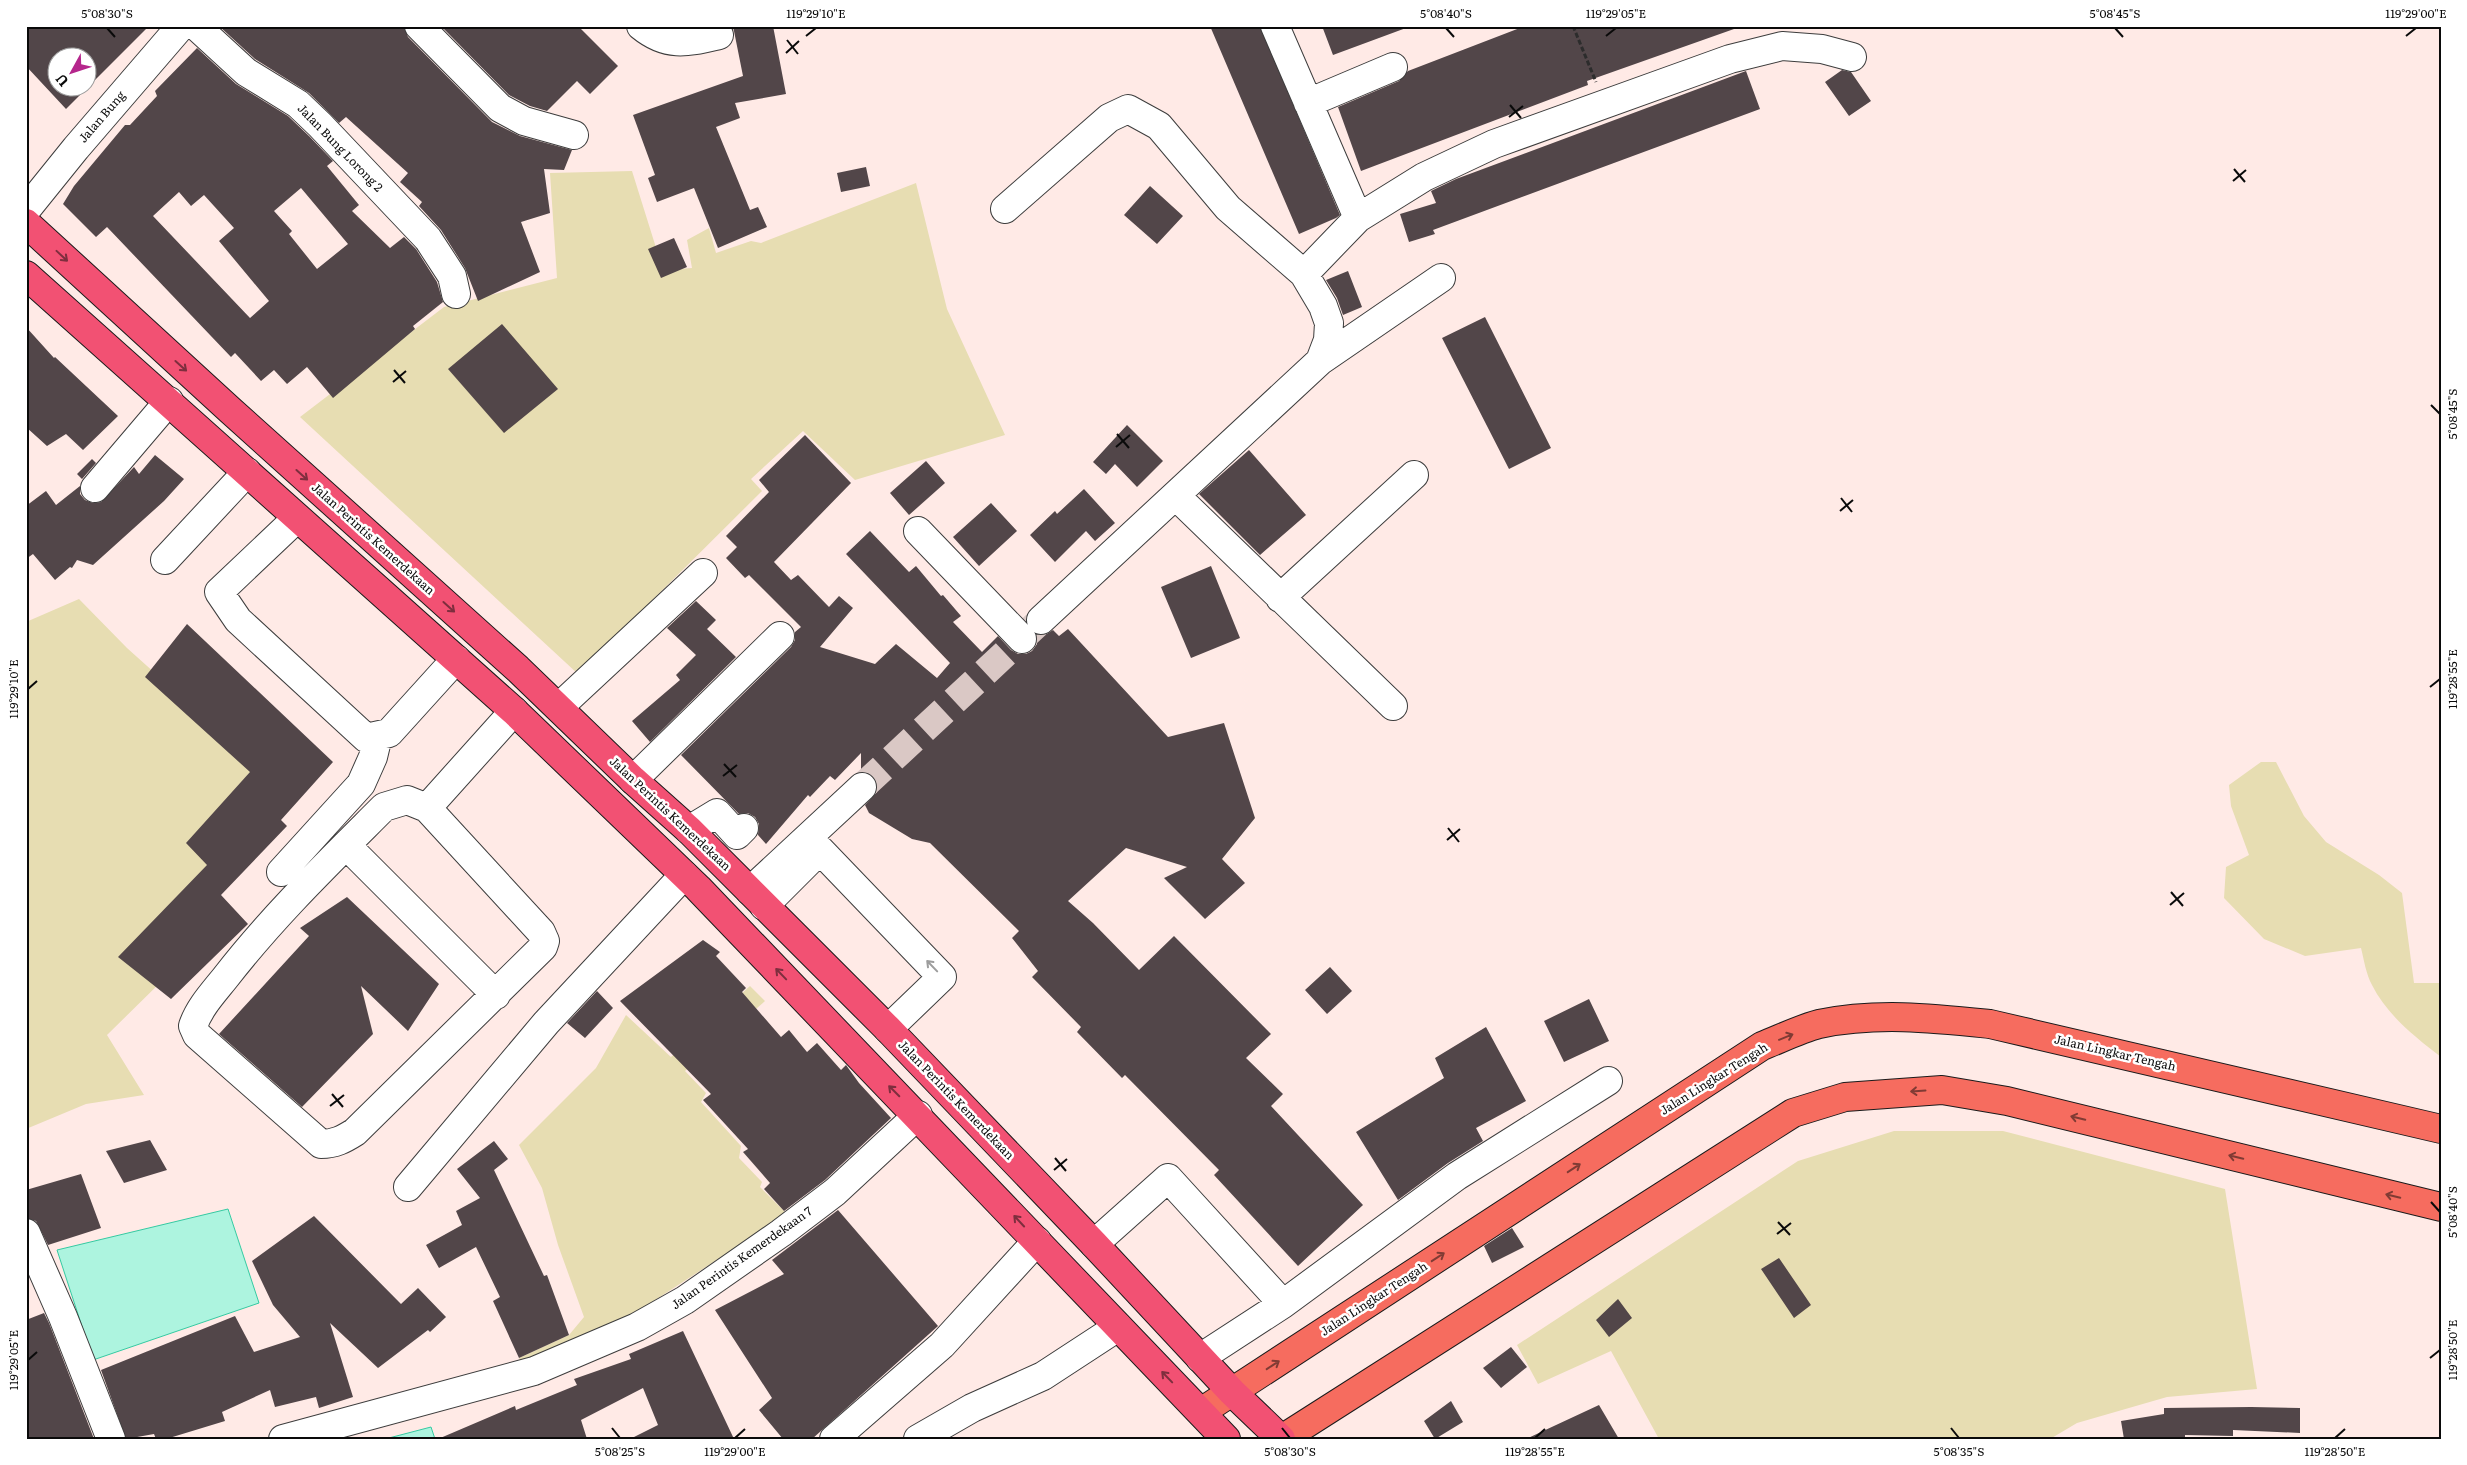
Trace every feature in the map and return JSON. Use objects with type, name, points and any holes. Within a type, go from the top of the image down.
[{"type":"highway","name":"Jalan Perintis Kemerdekaan","points":[[26,223],[559,707],[633,780],[689,830],[888,1029],[1094,1244],[1232,1392],[1282,1439]]},
{"type":"highway","points":[[29,281],[169,401],[514,711],[684,875],[918,1115],[1226,1439]]},
{"type":"main road","name":"Jalan Lingkar Tengah","points":[[1200,1412],[1762,1046],[1817,1025],[1876,1016],[1932,1018],[1990,1024],[2441,1129]]},
{"type":"main road","points":[[1282,1439],[1793,1114],[1845,1097],[1942,1090],[2007,1100],[2441,1207]]},
{"type":"street","name":"Jalan Bung","points":[[26,210],[76,148],[181,26]]},
{"type":"street","name":"Jalan Bung Lorong 2","points":[[196,26],[246,72],[298,104],[320,125],[428,239],[452,276],[456,294]]},
{"type":"street","points":[[419,26],[500,108],[524,121],[574,135]]},
{"type":"street","points":[[641,26],[651,34],[669,42],[689,41],[719,35]]},
{"type":"street","points":[[1275,26],[1358,218]]},
{"type":"street","points":[[1304,274],[1358,218],[1424,177],[1485,148],[1730,59],[1782,46],[1822,49],[1852,57]]},
{"type":"street","points":[[1308,103],[1393,67]]},
{"type":"street","points":[[1005,208],[1110,118],[1128,109],[1159,126],[1228,208],[1304,274],[1323,306],[1329,323],[1328,340],[1320,362]]},
{"type":"street","points":[[1041,620],[1320,362],[1441,278]]},
{"type":"street","points":[[95,488],[169,401]]},
{"type":"street","points":[[165,560],[247,472]]},
{"type":"street","points":[[1280,598],[1414,475]]},
{"type":"street","points":[[1176,496],[1393,706]]},
{"type":"street","points":[[297,518],[219,592],[238,620],[366,738],[389,733],[456,659]]},
{"type":"street","points":[[918,531],[1022,639]]},
{"type":"street","points":[[559,707],[703,573]]},
{"type":"street","points":[[633,780],[780,636]]},
{"type":"street","points":[[427,808],[514,711]]},
{"type":"street","points":[[281,872],[360,784],[373,757],[378,736]]},
{"type":"street","points":[[757,898],[862,788]]},
{"type":"street","points":[[408,800],[427,808],[541,932],[545,941],[543,947],[496,995],[355,1132],[330,1144],[321,1144],[197,1035],[193,1026],[195,1018],[249,946],[346,845],[384,807],[408,800]]},
{"type":"street","points":[[689,830],[717,813],[737,835],[744,828]]},
{"type":"street","points":[[346,845],[496,995]]},
{"type":"street","points":[[757,898],[820,850],[942,977],[888,1029]]},
{"type":"street","points":[[408,1187],[546,1023],[684,875]]},
{"type":"street","points":[[1200,1358],[1283,1304],[1457,1176],[1608,1080]]},
{"type":"street","name":"Jalan Perintis Kemerdekaan 7","points":[[283,1439],[534,1371],[637,1327],[685,1300],[781,1233],[835,1192],[918,1115]]},
{"type":"street","points":[[1094,1244],[1168,1178],[1283,1304]]},
{"type":"street","points":[[26,1233],[63,1317],[111,1439]]},
{"type":"street","points":[[834,1439],[942,1345],[1037,1241]]},
{"type":"street","points":[[918,1439],[972,1408],[1043,1376],[1118,1327]]},
{"type":"path","points":[[1573,26],[1606,105]]},
{"type":"shaded area","points":[[632,171],[663,270],[692,268],[687,240],[709,228],[716,253],[751,241],[761,243],[916,183],[947,309],[1005,435],[855,480],[803,431],[751,479],[762,491],[578,674],[300,417],[444,307],[557,278],[550,173]]},
{"type":"shaded area","points":[[79,599],[127,648],[263,770],[223,850],[168,975],[107,1035],[144,1095],[86,1104],[26,1129],[26,622]]},
{"type":"shaded area","points":[[2261,762],[2276,762],[2304,816],[2326,842],[2379,875],[2402,893],[2414,983],[2441,983],[2441,1057],[2412,1033],[2385,1006],[2370,981],[2361,948],[2305,956],[2264,939],[2224,898],[2226,867],[2249,855],[2231,806],[2229,785]]},
{"type":"shaded area","points":[[750,986],[765,1001],[685,1071],[706,1093],[701,1102],[741,1146],[739,1158],[762,1182],[760,1187],[787,1214],[620,1323],[523,1368],[519,1358],[569,1335],[584,1317],[558,1245],[542,1188],[519,1145],[596,1068],[626,1015],[671,1057]]},
{"type":"shaded area","points":[[1894,1131],[2003,1131],[2225,1189],[2257,1389],[2167,1397],[2077,1423],[2050,1439],[1659,1439],[1611,1351],[1538,1384],[1517,1345],[1798,1161]]},
{"type":"shaded area","points":[[228,1209],[259,1303],[93,1360],[57,1250]]},
{"type":"shaded area","points":[[431,1427],[435,1439],[385,1439]]},
{"type":"building","points":[[26,26],[149,26],[98,77],[98,48],[48,48],[48,90],[26,66]]},
{"type":"building","points":[[219,26],[404,26],[408,37],[492,122],[520,136],[572,150],[564,170],[544,169],[550,213],[521,222],[540,272],[478,301],[465,268],[441,230],[419,206],[422,202],[400,182],[408,173],[346,117],[339,123],[309,93],[255,59]]},
{"type":"building","points":[[441,26],[578,26],[618,66],[590,94],[577,81],[547,111],[530,106],[509,95]]},
{"type":"building","points":[[733,26],[773,26],[786,94],[735,103],[740,118],[716,127],[750,210],[758,207],[767,227],[718,248],[694,188],[657,202],[648,178],[655,175],[633,115],[743,76]]},
{"type":"building","points":[[1210,26],[1260,26],[1340,215],[1336,218],[1299,234]]},
{"type":"building","points":[[1322,26],[1405,26],[1406,28],[1333,55]]},
{"type":"building","points":[[1525,26],[1734,26],[1734,29],[1587,81],[1588,85],[1361,171],[1338,107],[1399,81],[1408,71]]},
{"type":"building","points":[[197,48],[236,84],[288,116],[309,136],[333,161],[327,166],[359,205],[352,211],[390,248],[404,237],[416,249],[437,282],[443,302],[413,326],[415,329],[333,398],[307,367],[287,384],[274,370],[261,381],[235,353],[231,357],[107,227],[96,237],[63,204],[74,186],[125,125],[130,125],[157,96],[155,91]],"holes":[[[301,188],[348,244],[317,269],[289,234],[292,231],[274,211]],[[179,192],[191,206],[204,195],[234,228],[219,241],[269,301],[250,318],[153,216]]]},
{"type":"building","points":[[1842,70],[1851,72],[1871,101],[1849,116],[1825,82]]},
{"type":"building","points":[[1746,71],[1760,109],[1433,230],[1435,234],[1409,242],[1400,214],[1436,203],[1431,191],[1456,179]]},
{"type":"building","points":[[56,98],[77,98],[66,109]]},
{"type":"building","points":[[866,167],[870,186],[841,192],[837,173]]},
{"type":"building","points":[[1150,186],[1183,216],[1157,244],[1124,215]]},
{"type":"building","points":[[674,238],[687,267],[661,278],[648,249]]},
{"type":"building","points":[[1348,271],[1362,307],[1343,315],[1337,298],[1326,280]]},
{"type":"building","points":[[1485,317],[1551,448],[1509,469],[1442,338]]},
{"type":"building","points":[[502,324],[558,389],[504,433],[448,369]]},
{"type":"building","points":[[26,327],[54,358],[118,416],[83,450],[66,434],[47,446],[26,427]]},
{"type":"building","points":[[1127,425],[1163,461],[1137,487],[1115,464],[1106,474],[1093,462]]},
{"type":"building","points":[[805,435],[851,483],[774,562],[791,580],[798,575],[829,607],[839,596],[853,608],[820,647],[875,664],[896,644],[937,678],[950,663],[846,554],[870,531],[909,572],[916,566],[941,596],[943,595],[961,616],[953,622],[982,652],[998,636],[1011,650],[1018,654],[1026,654],[1032,651],[1037,644],[1037,635],[1045,635],[1053,630],[1059,636],[1068,629],[1168,737],[1224,723],[1255,818],[1222,859],[1245,883],[1205,919],[1164,878],[1187,867],[1126,848],[1068,901],[1093,923],[1139,970],[1174,936],[1271,1034],[1246,1058],[1283,1094],[1271,1106],[1363,1205],[1298,1266],[1214,1175],[1219,1170],[1125,1075],[1122,1078],[1077,1032],[1081,1027],[1032,977],[1038,971],[1012,938],[1019,931],[930,843],[912,839],[869,813],[865,805],[877,792],[877,784],[873,776],[861,772],[861,753],[835,780],[830,776],[810,797],[808,795],[766,844],[758,835],[759,824],[755,817],[748,813],[739,814],[681,755],[791,647],[795,640],[795,632],[801,627],[749,575],[745,578],[726,558],[737,547],[726,536],[769,492],[759,480]]},
{"type":"building","points":[[1249,450],[1306,515],[1260,555],[1199,494]]},
{"type":"building","points":[[155,455],[184,479],[164,501],[93,565],[77,560],[72,568],[70,567],[55,580],[33,554],[26,559],[26,506],[46,491],[56,505],[80,486],[80,494],[85,500],[93,503],[101,502],[134,467],[139,474]]},
{"type":"building","points":[[92,459],[96,463],[82,479],[77,474]]},
{"type":"building","points":[[926,461],[945,483],[909,515],[890,493]]},
{"type":"building","points":[[1084,489],[1115,523],[1095,541],[1086,531],[1055,562],[1030,535],[1055,511],[1057,514]]},
{"type":"building","points":[[991,503],[1017,531],[979,566],[953,537]]},
{"type":"building","points":[[1211,566],[1240,638],[1191,658],[1161,587]]},
{"type":"building","points":[[696,601],[716,620],[707,629],[736,657],[650,742],[632,721],[680,680],[676,675],[696,655],[667,628]]},
{"type":"building","points":[[187,624],[333,762],[281,820],[287,826],[221,895],[248,924],[171,999],[118,957],[207,865],[186,843],[250,772],[145,677]]},
{"type":"building","points":[[347,897],[439,984],[408,1031],[361,986],[373,1034],[302,1107],[219,1034],[309,936],[300,928]]},
{"type":"building","points":[[703,940],[720,952],[716,956],[746,988],[742,992],[781,1037],[789,1030],[807,1052],[817,1043],[841,1070],[846,1065],[859,1083],[891,1118],[825,1180],[784,1211],[764,1189],[770,1183],[743,1152],[748,1149],[703,1100],[711,1094],[620,1001]]},
{"type":"building","points":[[1330,967],[1352,991],[1327,1014],[1305,990]]},
{"type":"building","points":[[597,991],[613,1008],[585,1038],[567,1023]]},
{"type":"building","points":[[1589,999],[1609,1041],[1564,1062],[1544,1021]]},
{"type":"building","points":[[1486,1027],[1526,1101],[1476,1128],[1483,1141],[1448,1163],[1398,1200],[1356,1132],[1444,1078],[1435,1058]]},
{"type":"building","points":[[150,1140],[167,1170],[124,1183],[106,1151]]},
{"type":"building","points":[[494,1141],[508,1159],[494,1170],[544,1276],[547,1275],[569,1335],[519,1358],[493,1301],[500,1297],[476,1247],[439,1268],[426,1245],[462,1225],[456,1211],[480,1198],[457,1169]]},
{"type":"building","points":[[81,1174],[101,1228],[48,1245],[36,1221],[26,1218],[26,1190]]},
{"type":"building","points":[[838,1210],[938,1326],[812,1439],[783,1439],[759,1410],[772,1398],[715,1310],[784,1274],[772,1260]]},
{"type":"building","points":[[314,1216],[401,1304],[418,1288],[446,1317],[430,1332],[428,1330],[378,1368],[330,1323],[353,1397],[319,1408],[316,1397],[275,1407],[270,1390],[222,1412],[225,1421],[166,1439],[156,1439],[154,1434],[126,1439],[101,1370],[235,1316],[254,1352],[300,1337],[273,1305],[252,1261]]},
{"type":"building","points":[[1512,1228],[1524,1247],[1492,1263],[1484,1246]]},
{"type":"building","points":[[1779,1258],[1811,1305],[1794,1318],[1761,1269]]},
{"type":"building","points":[[1618,1299],[1632,1318],[1609,1337],[1596,1320]]},
{"type":"building","points":[[44,1313],[94,1439],[26,1439],[26,1320]]},
{"type":"building","points":[[683,1331],[734,1439],[630,1439],[658,1425],[643,1388],[581,1420],[587,1439],[438,1439],[515,1406],[516,1410],[577,1385],[574,1379],[631,1359],[629,1354]]},
{"type":"building","points":[[1511,1347],[1527,1367],[1501,1388],[1483,1368]]},
{"type":"building","points":[[1451,1401],[1463,1422],[1435,1439],[1424,1421]]},
{"type":"building","points":[[1599,1405],[1619,1439],[1526,1439]]},
{"type":"building","points":[[2164,1408],[2300,1408],[2300,1433],[2233,1430],[2233,1436],[2185,1435],[2185,1439],[2124,1439],[2121,1421],[2164,1414]]},
{"type":"tunnel","points":[[862,787],[1038,623]]}]
